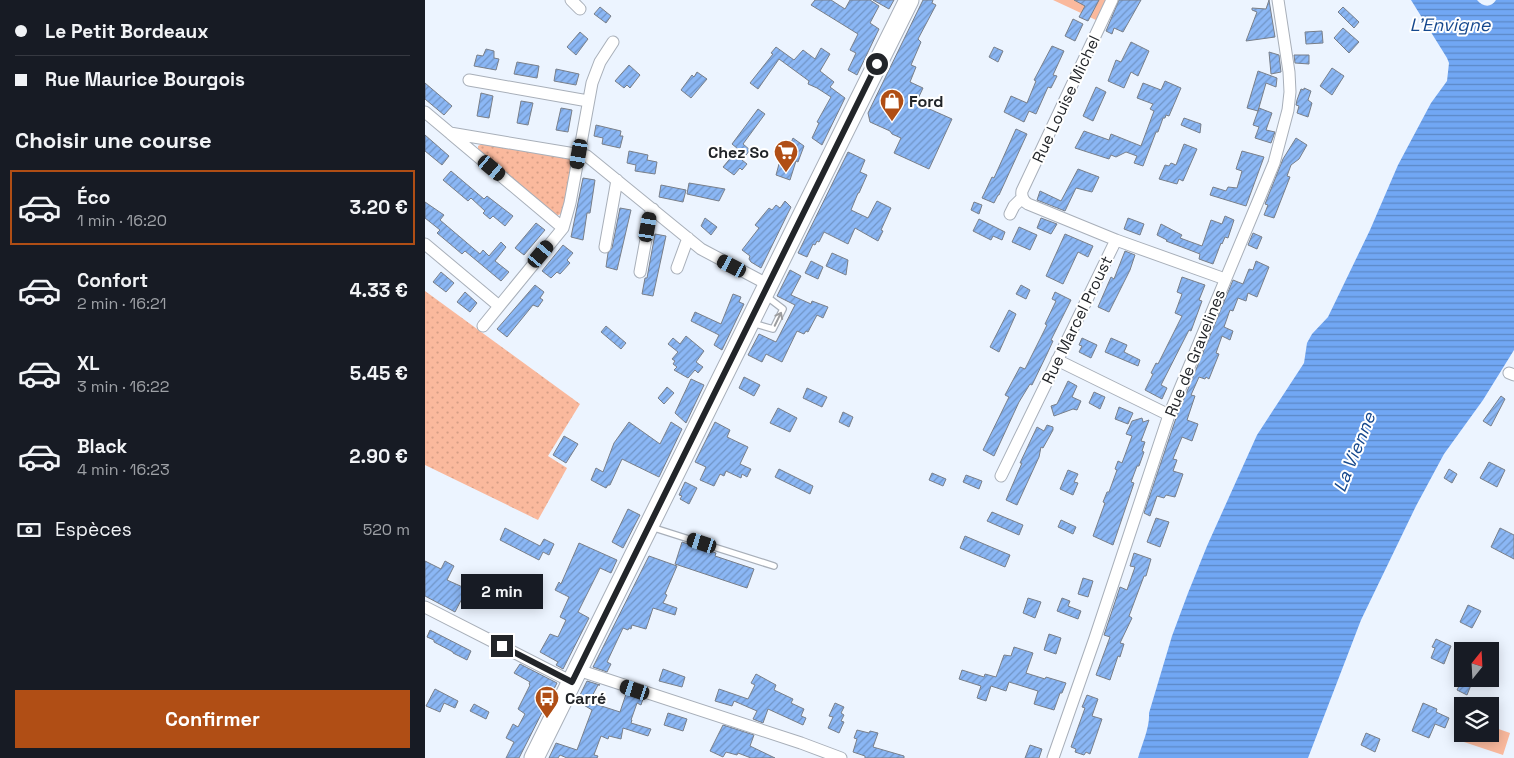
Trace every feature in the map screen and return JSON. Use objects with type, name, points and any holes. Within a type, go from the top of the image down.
[{"type":"main road","points":[[534,758],[909,0]]},
{"type":"street","points":[[571,0],[580,8]]},
{"type":"street","name":"Rue Louise Michel","points":[[1010,214],[1014,206],[1022,198],[1023,191],[1112,0]]},
{"type":"street","name":"Rue de Gravelines","points":[[1053,758],[1169,415],[1274,163],[1289,102],[1289,72],[1278,0]]},
{"type":"street","points":[[483,326],[563,228],[569,208],[595,73],[613,42]]},
{"type":"street","points":[[469,80],[589,101]]},
{"type":"street","points":[[425,112],[563,228]]},
{"type":"street","points":[[450,133],[579,154],[593,160],[688,238],[766,290]]},
{"type":"street","points":[[605,247],[617,180]]},
{"type":"street","points":[[1022,198],[1028,204],[1116,240]]},
{"type":"street","points":[[640,272],[653,209]]},
{"type":"street","points":[[677,268],[688,238]]},
{"type":"street","name":"Rue Marcel Proust","points":[[1001,476],[1116,240],[1225,279]]},
{"type":"street","points":[[425,244],[499,306]]},
{"type":"street","points":[[1057,360],[1169,415]]},
{"type":"street","points":[[425,607],[575,676],[801,743],[841,758]]},
{"type":"lane","points":[[649,527],[774,566]]},
{"type":"shaded area","points":[[1053,0],[1081,0],[1085,6],[1083,10],[1089,13],[1094,10],[1098,0],[1106,0],[1096,20]]},
{"type":"shaded area","points":[[484,143],[569,158],[572,162],[563,213],[556,216],[478,150],[478,146]]},
{"type":"shaded area","points":[[425,291],[580,404],[548,456],[567,468],[538,520],[425,465]]},
{"type":"shaded area","points":[[1499,729],[1510,733],[1503,755],[1464,742],[1499,742]]},
{"type":"water","points":[[1411,0],[1477,0],[1487,6],[1496,0],[1514,0],[1514,350],[1483,400],[1444,454],[1416,506],[1361,620],[1308,758],[1138,758],[1172,636],[1207,546],[1257,435],[1304,363],[1307,343],[1312,334],[1328,317],[1370,230],[1398,165],[1431,103],[1447,81],[1449,63],[1447,58]]},
{"type":"building","points":[[815,0],[831,0],[845,9],[850,0],[870,0],[879,6],[870,23],[879,29],[857,75],[848,70],[856,53],[850,50],[858,34],[811,5]]},
{"type":"building","points":[[873,0],[894,0],[889,9]]},
{"type":"building","points":[[923,0],[933,0],[932,3],[936,5],[918,39],[921,42],[911,65],[916,67],[910,82],[923,88],[916,103],[952,119],[929,169],[894,153],[901,138],[870,122],[868,113]]},
{"type":"building","points":[[1074,0],[1099,0],[1088,21],[1079,17],[1085,6]]},
{"type":"building","points":[[1119,0],[1141,0],[1123,32],[1114,28],[1112,34],[1106,31]]},
{"type":"building","points":[[1269,0],[1275,37],[1246,41],[1257,12],[1252,10],[1252,8],[1266,9]]},
{"type":"building","points":[[600,7],[611,16],[606,23],[594,14]]},
{"type":"building","points":[[1343,7],[1359,22],[1354,28],[1338,12]]},
{"type":"building","points":[[1073,19],[1083,24],[1075,41],[1065,36]]},
{"type":"building","points":[[1343,28],[1359,42],[1349,53],[1334,38]]},
{"type":"building","points":[[1322,31],[1323,43],[1306,44],[1305,32]]},
{"type":"building","points":[[580,32],[588,39],[576,55],[567,47]]},
{"type":"building","points":[[1131,42],[1149,51],[1138,76],[1131,72],[1124,88],[1108,81],[1116,60],[1121,62]]},
{"type":"building","points":[[1052,46],[1064,51],[1053,75],[1057,76],[1051,88],[1048,87],[1036,114],[1029,111],[1024,122],[1004,112],[1011,96],[1027,103],[1036,81],[1034,80]]},
{"type":"building","points":[[776,47],[794,60],[803,50],[815,59],[821,48],[830,54],[820,71],[834,82],[830,87],[845,98],[822,145],[812,138],[819,123],[817,122],[831,97],[808,84],[809,81],[779,59],[758,89],[750,83],[773,54],[771,53]]},
{"type":"building","points":[[994,47],[1003,51],[998,62],[989,57]]},
{"type":"building","points":[[486,49],[494,51],[494,58],[499,59],[496,70],[474,66],[477,55],[483,56]]},
{"type":"building","points":[[1269,52],[1279,55],[1281,72],[1271,74]]},
{"type":"building","points":[[1294,55],[1309,55],[1309,64],[1295,63]]},
{"type":"building","points":[[517,62],[539,66],[537,78],[514,74]]},
{"type":"building","points":[[629,65],[640,75],[630,88],[627,85],[624,88],[615,81]]},
{"type":"building","points":[[1332,68],[1344,76],[1332,95],[1320,86]]},
{"type":"building","points":[[556,69],[579,74],[576,85],[554,81]]},
{"type":"building","points":[[1258,71],[1277,78],[1276,87],[1266,83],[1258,111],[1247,108]]},
{"type":"building","points":[[697,72],[707,79],[691,98],[681,90],[692,75],[694,77]]},
{"type":"building","points":[[1165,81],[1181,88],[1169,116],[1166,115],[1163,118],[1158,132],[1156,132],[1143,166],[1134,163],[1137,156],[1126,152],[1116,157],[1111,155],[1109,159],[1075,148],[1084,131],[1109,140],[1111,134],[1141,146],[1154,111],[1150,109],[1153,104],[1137,98],[1143,83],[1161,90]]},
{"type":"building","points":[[425,83],[452,106],[444,115],[425,99]]},
{"type":"building","points":[[1096,87],[1106,92],[1093,121],[1083,116]]},
{"type":"building","points":[[1304,88],[1311,91],[1308,100],[1312,103],[1308,117],[1297,113],[1299,106],[1296,105],[1297,100],[1301,89],[1304,90]]},
{"type":"building","points":[[481,93],[493,96],[489,118],[477,116]]},
{"type":"building","points":[[521,101],[533,103],[528,125],[517,123]]},
{"type":"building","points":[[561,108],[572,110],[568,132],[556,130]]},
{"type":"building","points":[[1259,108],[1272,113],[1266,130],[1275,132],[1271,143],[1255,138],[1259,127],[1253,125]]},
{"type":"building","points":[[758,109],[765,114],[743,144],[750,150],[742,160],[747,164],[734,175],[723,167],[738,149],[732,144]]},
{"type":"building","points":[[1184,118],[1201,124],[1200,133],[1181,125]]},
{"type":"building","points":[[596,125],[621,131],[620,136],[623,136],[620,148],[602,144],[603,138],[594,136]]},
{"type":"building","points":[[1016,129],[1027,134],[994,203],[982,198],[992,177],[994,178]]},
{"type":"building","points":[[425,135],[449,156],[442,165],[425,151]]},
{"type":"building","points":[[793,138],[804,146],[798,162],[796,161],[790,180],[776,175],[779,164],[781,165]]},
{"type":"building","points":[[1296,138],[1307,145],[1299,159],[1291,165],[1287,176],[1290,177],[1274,218],[1264,215],[1268,205],[1265,204],[1283,159]]},
{"type":"building","points":[[1184,144],[1197,149],[1183,181],[1179,179],[1177,184],[1159,179],[1165,165],[1169,166],[1171,163],[1176,165]]},
{"type":"building","points":[[629,151],[648,155],[647,160],[657,162],[655,174],[635,171],[636,165],[627,163]]},
{"type":"building","points":[[1242,151],[1264,157],[1246,206],[1210,195],[1213,187],[1226,191],[1228,187],[1237,188],[1242,171],[1236,169]]},
{"type":"building","points":[[848,152],[865,160],[860,172],[867,175],[851,210],[868,218],[877,201],[891,208],[881,230],[883,231],[878,241],[855,228],[848,244],[824,232],[819,242],[817,241],[815,245],[813,244],[807,257],[798,253]]},
{"type":"building","points":[[1078,169],[1099,177],[1092,192],[1076,188],[1065,211],[1037,200],[1040,191],[1061,201]]},
{"type":"building","points":[[451,171],[484,199],[487,196],[513,216],[505,226],[493,216],[490,219],[483,213],[485,211],[471,198],[468,201],[443,180]]},
{"type":"building","points":[[583,178],[595,180],[590,213],[587,213],[583,240],[571,237]]},
{"type":"building","points":[[689,183],[725,189],[719,201],[687,194]]},
{"type":"building","points":[[661,185],[686,190],[683,202],[659,197]]},
{"type":"building","points":[[785,201],[791,207],[761,268],[751,262],[750,256],[742,250],[759,228],[755,225],[769,208],[772,210],[776,205],[780,208]]},
{"type":"building","points":[[425,202],[444,215],[440,220],[480,254],[483,250],[489,256],[501,242],[506,247],[495,261],[509,272],[501,281],[465,251],[462,254],[437,233],[440,230],[425,218]]},
{"type":"building","points":[[974,202],[982,205],[979,214],[971,210]]},
{"type":"building","points":[[620,208],[631,210],[617,270],[606,267]]},
{"type":"building","points":[[1225,216],[1234,220],[1228,238],[1225,237],[1221,243],[1213,264],[1199,259],[1200,254],[1166,241],[1157,235],[1161,224],[1182,235],[1180,238],[1202,246],[1211,220],[1222,224]]},
{"type":"building","points":[[705,218],[717,227],[711,235],[701,226]]},
{"type":"building","points":[[1041,218],[1057,224],[1051,234],[1037,228]]},
{"type":"building","points":[[1128,218],[1144,224],[1140,235],[1124,229]]},
{"type":"building","points":[[979,219],[1005,232],[1002,240],[993,236],[991,240],[973,231]]},
{"type":"building","points":[[536,223],[545,230],[524,255],[515,248]]},
{"type":"building","points":[[1019,227],[1037,235],[1030,250],[1012,242]]},
{"type":"building","points":[[1253,233],[1262,237],[1257,249],[1248,245]]},
{"type":"building","points":[[655,234],[666,236],[653,296],[642,294]]},
{"type":"building","points":[[1065,234],[1093,246],[1088,257],[1078,252],[1063,284],[1046,276]]},
{"type":"building","points":[[563,245],[573,253],[567,260],[570,263],[560,274],[557,272],[551,278],[542,271]]},
{"type":"building","points":[[1125,251],[1135,255],[1130,270],[1109,312],[1098,307],[1111,277],[1114,279]]},
{"type":"building","points":[[832,253],[848,260],[846,275],[826,266]]},
{"type":"building","points":[[811,261],[823,267],[818,279],[805,273]]},
{"type":"building","points":[[1256,261],[1269,267],[1257,297],[1248,293],[1246,301],[1238,298],[1233,311],[1230,310],[1224,327],[1233,331],[1230,340],[1222,336],[1216,353],[1219,354],[1209,379],[1199,377],[1191,395],[1195,396],[1187,420],[1198,424],[1192,441],[1182,437],[1173,459],[1177,460],[1173,471],[1183,474],[1175,497],[1166,495],[1164,498],[1157,496],[1150,516],[1144,513],[1176,418],[1233,280],[1243,284],[1249,269],[1253,270]]},
{"type":"building","points":[[790,270],[801,276],[791,295],[811,304],[812,301],[828,307],[823,318],[817,315],[808,332],[806,331],[804,334],[797,331],[782,362],[766,354],[762,362],[748,355],[759,334],[776,342],[795,305],[777,296]]},
{"type":"building","points":[[441,272],[454,283],[446,292],[433,282]]},
{"type":"building","points":[[1182,277],[1205,285],[1199,300],[1202,301],[1191,331],[1189,330],[1161,385],[1167,388],[1162,399],[1145,390],[1156,363],[1158,364],[1182,316],[1175,313],[1182,294],[1177,292]]},
{"type":"building","points":[[535,285],[544,292],[540,298],[543,300],[538,307],[533,305],[507,337],[497,329]]},
{"type":"building","points":[[1021,285],[1030,290],[1026,299],[1016,294]]},
{"type":"building","points":[[465,292],[477,303],[470,312],[457,302]]},
{"type":"building","points":[[1055,292],[1071,300],[1032,385],[1030,384],[1019,402],[994,456],[983,450],[1009,397],[1005,395],[1020,367],[1025,369],[1047,325],[1045,324],[1056,301],[1052,299]]},
{"type":"building","points":[[733,294],[741,297],[739,302],[744,304],[722,350],[714,345],[719,335],[691,321],[695,312],[721,324]]},
{"type":"building","points":[[1009,310],[1016,314],[999,352],[990,347]]},
{"type":"building","points":[[606,326],[626,343],[621,349],[601,332]]},
{"type":"building","points":[[686,336],[704,351],[696,362],[703,367],[698,373],[695,370],[688,378],[674,370],[677,367],[673,364],[675,361],[672,359],[678,352],[668,344],[673,338],[680,344]]},
{"type":"building","points":[[1082,338],[1097,345],[1091,358],[1079,352],[1082,346],[1079,345]]},
{"type":"building","points":[[1111,338],[1127,345],[1124,352],[1140,360],[1138,366],[1105,352]]},
{"type":"building","points":[[744,377],[760,385],[754,396],[739,388]]},
{"type":"building","points":[[691,379],[704,385],[686,423],[675,413]]},
{"type":"building","points":[[1068,381],[1077,386],[1072,397],[1081,401],[1077,410],[1073,409],[1054,416],[1051,406],[1057,404]]},
{"type":"building","points":[[667,387],[674,393],[664,404],[658,398]]},
{"type":"building","points":[[807,388],[827,397],[822,407],[803,398]]},
{"type":"building","points":[[1094,392],[1105,397],[1100,409],[1089,403]]},
{"type":"building","points":[[1501,396],[1505,399],[1491,426],[1483,421]]},
{"type":"building","points":[[1119,407],[1133,413],[1128,424],[1115,419]]},
{"type":"building","points":[[778,408],[797,418],[790,432],[770,423]]},
{"type":"building","points":[[843,412],[853,417],[849,427],[839,422]]},
{"type":"building","points":[[1142,418],[1143,422],[1149,420],[1141,441],[1145,442],[1142,451],[1144,452],[1131,482],[1134,483],[1113,545],[1093,536],[1105,503],[1103,502],[1117,470],[1115,469],[1118,461],[1122,463],[1132,436],[1126,434],[1132,421]]},
{"type":"building","points":[[629,422],[660,444],[671,422],[682,429],[659,477],[622,459],[610,485],[606,488],[591,480],[596,468],[603,472],[614,443]]},
{"type":"building","points":[[715,422],[730,430],[727,437],[748,447],[740,464],[751,469],[747,477],[742,474],[741,478],[726,471],[724,476],[720,474],[714,486],[700,480],[706,467],[695,462]]},
{"type":"building","points":[[1047,425],[1053,427],[1053,430],[1043,448],[1041,447],[1039,457],[1017,505],[1006,500],[1022,463],[1020,463],[1037,427],[1044,431]]},
{"type":"building","points":[[564,436],[578,444],[566,463],[553,455]]},
{"type":"building","points":[[1489,462],[1505,470],[1497,487],[1480,478]]},
{"type":"building","points":[[779,469],[813,486],[810,494],[775,477]]},
{"type":"building","points":[[1449,469],[1457,474],[1452,483],[1444,478]]},
{"type":"building","points":[[1068,470],[1078,474],[1074,482],[1078,483],[1073,495],[1060,489]]},
{"type":"building","points":[[932,473],[946,479],[943,486],[929,480]]},
{"type":"building","points":[[966,475],[982,481],[979,489],[963,482]]},
{"type":"building","points":[[685,482],[697,488],[689,504],[680,499],[682,496],[679,495]]},
{"type":"building","points":[[628,509],[640,515],[623,548],[612,542]]},
{"type":"building","points":[[992,512],[1023,525],[1019,535],[987,521]]},
{"type":"building","points":[[1156,518],[1169,522],[1160,547],[1147,542]]},
{"type":"building","points":[[1061,520],[1076,527],[1073,534],[1058,527]]},
{"type":"building","points":[[505,528],[540,546],[544,539],[554,544],[549,555],[543,552],[539,560],[500,540]]},
{"type":"building","points":[[1500,528],[1514,535],[1514,559],[1491,547]]},
{"type":"building","points":[[965,536],[1010,555],[1005,567],[960,548]]},
{"type":"building","points":[[682,542],[716,553],[715,556],[754,569],[747,588],[675,564]]},
{"type":"building","points":[[579,543],[617,560],[611,573],[600,568],[578,612],[589,618],[563,669],[556,665],[558,662],[540,652],[550,634],[558,637],[566,620],[560,617],[569,597],[555,590],[559,582],[561,584]]},
{"type":"building","points":[[1134,553],[1151,559],[1129,616],[1132,618],[1120,643],[1124,644],[1110,680],[1096,675],[1110,637],[1104,635],[1120,587],[1127,590],[1135,567],[1130,566]]},
{"type":"building","points":[[649,556],[677,566],[663,603],[677,608],[675,615],[653,608],[646,629],[632,625],[631,629],[629,628],[628,630],[623,628],[607,662],[611,664],[607,672],[593,667]]},
{"type":"building","points":[[425,561],[441,569],[445,561],[454,566],[447,580],[467,589],[455,612],[425,596]]},
{"type":"building","points":[[1083,578],[1093,581],[1088,597],[1078,594]]},
{"type":"building","points":[[520,580],[526,582],[517,603],[510,600]]},
{"type":"building","points":[[469,586],[489,597],[485,603],[465,593]]},
{"type":"building","points":[[1028,598],[1041,602],[1035,618],[1023,613]]},
{"type":"building","points":[[1062,598],[1070,601],[1068,606],[1081,611],[1078,619],[1057,611]]},
{"type":"building","points":[[1468,605],[1481,611],[1472,628],[1460,622]]},
{"type":"building","points":[[430,630],[471,651],[467,660],[427,637]]},
{"type":"building","points":[[1049,634],[1061,638],[1056,654],[1044,650]]},
{"type":"building","points":[[1436,639],[1451,646],[1444,664],[1431,658],[1435,648],[1432,647]]},
{"type":"building","points":[[1014,647],[1033,653],[1026,673],[1066,683],[1054,710],[1034,704],[1038,691],[1009,682],[1006,691],[991,686],[986,701],[977,698],[981,686],[959,679],[962,670],[984,677],[985,674],[996,677],[1004,655],[1011,656]]},
{"type":"building","points":[[520,664],[557,683],[519,758],[506,758],[514,742],[506,738],[513,724],[518,727],[525,714],[518,709],[530,685],[530,682],[514,673]]},
{"type":"building","points":[[663,669],[685,677],[682,687],[659,681]]},
{"type":"building","points":[[756,674],[776,685],[774,690],[793,699],[791,703],[804,709],[801,716],[806,718],[803,725],[768,709],[763,723],[753,719],[757,711],[734,701],[732,706],[715,701],[719,689],[748,699],[755,685],[751,683]]},
{"type":"building","points":[[587,681],[600,685],[598,685],[589,702],[620,712],[626,694],[643,699],[641,705],[637,703],[631,723],[651,729],[648,736],[623,728],[621,739],[609,736],[608,739],[601,736],[594,755],[598,756],[597,758],[567,758],[560,755],[558,758],[549,758],[556,743],[577,750],[592,710],[577,701]]},
{"type":"building","points":[[1458,688],[1470,688],[1467,695],[1457,690]]},
{"type":"building","points":[[435,689],[458,701],[455,708],[444,703],[440,712],[426,706]]},
{"type":"building","points":[[1087,695],[1098,699],[1092,716],[1102,719],[1090,754],[1086,752],[1084,755],[1075,752],[1076,749],[1071,747],[1085,708],[1082,707]]},
{"type":"building","points":[[835,703],[844,707],[841,713],[844,715],[841,721],[844,722],[839,733],[828,728],[833,717],[829,716]]},
{"type":"building","points":[[1423,703],[1437,709],[1436,712],[1449,718],[1445,728],[1435,724],[1429,738],[1412,731]]},
{"type":"building","points":[[474,704],[489,712],[486,719],[470,711]]},
{"type":"building","points":[[668,713],[687,719],[683,731],[664,725]]},
{"type":"building","points":[[723,725],[754,735],[750,746],[775,758],[751,758],[738,753],[737,755],[726,752],[723,757],[710,751]]},
{"type":"building","points":[[857,730],[878,733],[873,747],[904,756],[904,758],[865,758],[865,756],[853,752],[857,739],[854,738]]},
{"type":"building","points":[[1366,733],[1380,739],[1375,752],[1361,745]]},
{"type":"building","points":[[1030,745],[1042,749],[1039,758],[1025,758]]},
{"type":"place","name":"Ford","points":[[892,122]]},
{"type":"place","name":"Chez So","points":[[786,173]]},
{"type":"place","name":"Carré","points":[[547,719]]},
{"type":"route","points":[[502,646],[572,682],[877,64]]},
{"type":"water label","name":"L'Envigne","points":[[1450,24]]},
{"type":"water label","name":"La Vienne","points":[[1354,452]]}]
